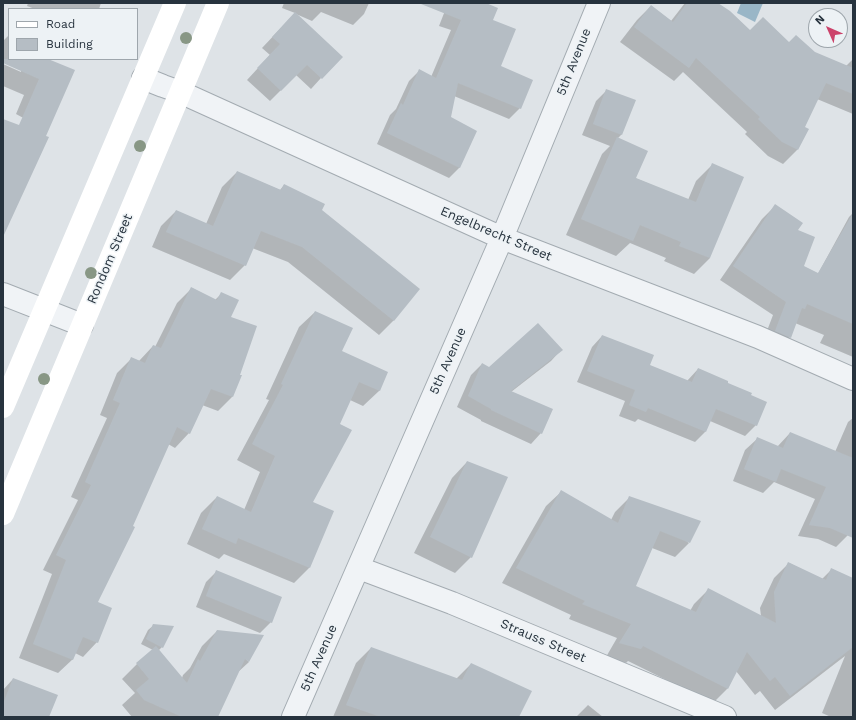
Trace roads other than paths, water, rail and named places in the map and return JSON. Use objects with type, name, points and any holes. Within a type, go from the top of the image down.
[{"type":"street","points":[[3,407],[175,3]]},
{"type":"street","name":"Rondom Street","points":[[3,514],[218,3]]},
{"type":"street","name":"5th Avenue","points":[[293,717],[502,238],[599,3]]},
{"type":"street","name":"Engelbrecht Street","points":[[143,78],[180,92],[502,238],[758,337],[853,379]]},
{"type":"street","points":[[3,294],[82,326]]},
{"type":"street","name":"Strauss Street","points":[[358,568],[452,603],[725,717]]},
{"type":"water","points":[[741,3],[763,3],[755,22],[737,13]]}]
